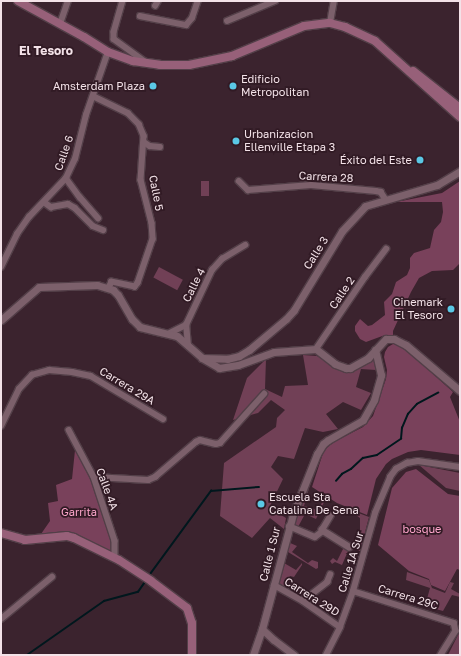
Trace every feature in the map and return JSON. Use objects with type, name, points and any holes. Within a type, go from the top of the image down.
[{"type":"main road","points":[[18,1],[108,52],[126,59],[148,64],[174,66],[202,63],[232,56],[304,26],[330,23],[345,27],[375,41],[460,117]]},
{"type":"main road","points":[[402,66],[425,79],[460,108]]},
{"type":"main road","points":[[1,533],[34,541],[62,536],[74,538],[117,559],[151,581],[187,608],[192,623],[192,655]]},
{"type":"street","points":[[60,24],[68,1]]},
{"type":"street","points":[[123,1],[113,35],[116,41],[148,64]]},
{"type":"street","points":[[140,16],[186,25],[192,18],[198,1]]},
{"type":"street","points":[[227,21],[275,1]]},
{"type":"street","points":[[330,23],[334,1]]},
{"type":"street","points":[[126,59],[130,54],[128,49]]},
{"type":"street","name":"Calle 6","points":[[1,267],[17,234],[29,217],[66,178],[75,159],[93,96],[108,52]]},
{"type":"street","name":"Calle 5","points":[[93,96],[128,113],[139,124],[144,136],[142,180],[152,223],[153,239],[143,272],[135,287],[112,282],[109,288]]},
{"type":"street","points":[[144,142],[150,146],[160,147]]},
{"type":"street","name":"Calle 3","points":[[202,358],[232,358],[245,353],[286,319],[294,310],[342,231],[358,211],[365,206],[437,185],[460,171]]},
{"type":"street","points":[[66,178],[98,218]]},
{"type":"street","name":"Carrera 28","points":[[239,181],[248,190],[311,184],[376,190],[381,192],[386,200]]},
{"type":"street","points":[[44,202],[51,206],[68,204],[75,208],[93,226],[103,230]]},
{"type":"street","name":"Calle 4","points":[[186,325],[212,270],[222,259],[245,245]]},
{"type":"street","name":"Calle 2","points":[[316,349],[386,249]]},
{"type":"street","points":[[95,285],[112,292],[122,301]]},
{"type":"street","points":[[1,320],[39,287],[95,285],[109,288],[118,295],[132,319],[140,327],[170,333],[177,336],[202,358],[219,368],[238,365],[274,352],[316,349],[335,364],[346,368],[365,359],[386,339],[400,341],[418,354],[460,391]]},
{"type":"street","points":[[170,333],[186,325],[188,346]]},
{"type":"street","name":"Calle 1 Sur","points":[[253,655],[262,629],[289,526],[301,491],[320,448],[328,440],[357,424],[370,409],[381,375],[376,350]]},
{"type":"street","points":[[219,368],[217,363],[221,358]]},
{"type":"street","name":"Carrera 29A","points":[[1,426],[19,389],[32,375],[49,370],[72,372],[90,376],[163,419]]},
{"type":"street","points":[[94,477],[148,480],[155,477],[196,442],[200,440],[216,444],[220,443],[264,394]]},
{"type":"street","name":"Calle 4A","points":[[69,430],[94,477],[114,541],[117,559]]},
{"type":"street","name":"Calle 1A Sur","points":[[326,655],[340,626],[353,591],[375,513],[385,486],[396,469],[407,463],[418,461],[460,467]]},
{"type":"street","points":[[289,526],[315,537],[323,531],[330,536],[350,548],[322,530],[331,515]]},
{"type":"street","points":[[303,601],[327,582],[330,575]]},
{"type":"street","points":[[1,619],[52,577]]},
{"type":"street","name":"Carrera 29D","points":[[274,585],[303,601],[340,626]]},
{"type":"street","name":"Carrera 29C","points":[[353,591],[452,621],[456,625],[456,631],[441,655]]},
{"type":"street","points":[[262,629],[287,653],[294,655]]},
{"type":"street","points":[[256,646],[262,642],[274,640]]},
{"type":"shaded area","points":[[201,181],[209,181],[209,196],[201,196]]},
{"type":"shaded area","points":[[159,267],[183,280],[177,290],[153,278]]},
{"type":"shaded area","points":[[303,355],[317,356],[345,373],[374,360],[376,370],[361,369],[356,387],[371,393],[361,410],[343,402],[326,414],[338,429],[323,432],[305,428],[294,459],[278,456],[271,467],[283,479],[269,508],[286,518],[284,529],[270,518],[252,538],[220,516],[224,463],[276,427],[277,418],[285,410],[271,400],[258,413],[233,420],[247,378],[266,359],[265,389],[282,397],[285,386],[308,385]]},
{"type":"shaded area","points":[[419,465],[460,473],[460,491],[446,488]]},
{"type":"shaded area","points":[[307,487],[309,488],[304,506],[318,510],[325,497],[326,498],[316,519],[305,514],[298,527],[293,524]]},
{"type":"shaded area","points":[[348,509],[369,517],[360,551],[353,548],[360,530],[360,518]]},
{"type":"shaded area","points":[[288,542],[297,546],[292,552],[308,563],[312,560],[318,562],[318,568],[316,569],[288,552],[284,563],[296,570],[302,563],[302,565],[294,577],[290,576],[284,586],[277,582]]},
{"type":"shaded area","points":[[344,547],[348,551],[342,565],[335,562],[332,564],[330,561],[333,558],[337,561]]},
{"type":"shaded area","points":[[407,572],[429,580],[432,588],[445,593],[450,582],[454,583],[451,589],[460,594],[460,597],[452,595],[443,611],[425,606],[430,588],[406,580]]},
{"type":"shaded area","points":[[460,631],[460,655],[448,655]]},
{"type":"green space","points":[[460,181],[460,263],[453,270],[432,271],[419,278],[393,331],[393,335],[385,335],[366,342],[360,339],[355,331],[355,326],[360,319],[368,326],[372,325],[385,315],[384,302],[392,294],[396,282],[407,275],[410,268],[410,258],[414,253],[430,248],[434,230],[441,222],[443,212],[442,202],[396,202],[442,193]]},
{"type":"green space","points":[[393,344],[399,344],[404,348],[453,392],[450,397],[460,422],[460,455],[421,450],[408,452],[392,459],[386,464],[376,479],[367,515],[337,503],[312,487],[324,450],[334,442],[363,427],[373,416],[386,379],[387,370],[384,357],[385,352],[388,347]]},
{"type":"green space","name":"Garrita","points":[[75,450],[92,478],[112,541],[112,554],[91,542],[68,534],[43,539],[41,534],[50,521],[48,503],[58,501],[56,485],[72,479]]},
{"type":"green space","name":"bosque","points":[[416,469],[448,494],[460,496],[460,570],[457,569],[445,591],[431,585],[429,579],[409,571],[378,545],[392,488],[406,472]]},
{"type":"waterway","points":[[336,481],[342,474],[351,469],[363,458],[377,455],[401,439],[402,428],[408,414],[417,404],[438,393]]},
{"type":"waterway","points":[[148,577],[211,491],[259,487]]},
{"type":"waterway","points":[[27,655],[104,601],[138,592],[145,582]]},
{"type":"place","name":"Amsterdam Plaza","points":[[153,86]]},
{"type":"place","name":"Edificio Metropolitan","points":[[233,86]]},
{"type":"place","name":"Urbanizacion Ellenville Etapa 3","points":[[236,141]]},
{"type":"place","name":"Éxito del Este","points":[[420,160]]},
{"type":"place","name":"Cinemark El Tesoro","points":[[451,309]]},
{"type":"place","name":"Escuela Sta Catalina De Sena","points":[[261,504]]},
{"type":"district","name":"El Tesoro","points":[[46,51]]}]
